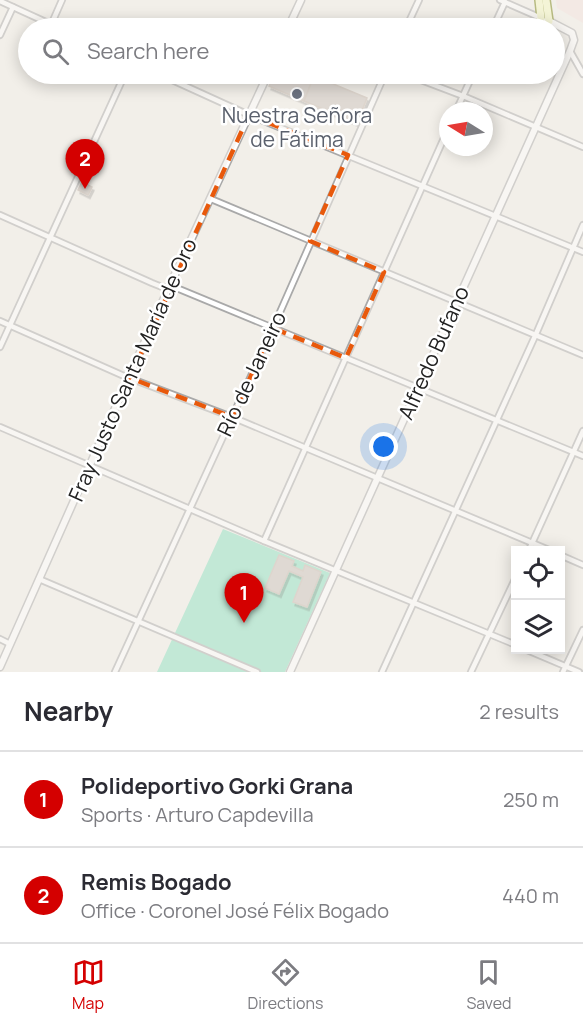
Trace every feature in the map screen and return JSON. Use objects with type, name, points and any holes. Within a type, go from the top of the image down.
[{"type":"main road","points":[[538,0],[541,18]]},
{"type":"main road","points":[[546,0],[549,18]]},
{"type":"street","points":[[54,18],[62,0]]},
{"type":"street","points":[[292,18],[301,0]]},
{"type":"street","points":[[411,18],[420,0]]},
{"type":"street","points":[[0,1],[36,18]]},
{"type":"street","points":[[496,18],[502,1],[541,18]]},
{"type":"street","points":[[0,35],[13,7]]},
{"type":"street","name":"Alfredo Bufano","points":[[565,29],[572,33],[574,40],[565,62]]},
{"type":"street","points":[[570,51],[583,74]]},
{"type":"street","points":[[0,346],[120,84]]},
{"type":"street","points":[[181,84],[249,115],[583,252]]},
{"type":"street","name":"Fray Justo Santa María de Oro","points":[[0,667],[169,287],[263,84]]},
{"type":"street","name":"Río de Janeiro","points":[[115,672],[273,328],[380,84]]},
{"type":"street","points":[[431,84],[583,147]]},
{"type":"street","points":[[460,102],[468,84]]},
{"type":"street","name":"Alfredo Bufano","points":[[290,672],[555,84]]},
{"type":"street","points":[[264,541],[439,149]]},
{"type":"street","points":[[211,199],[583,355]]},
{"type":"street","points":[[0,215],[152,283],[179,289],[583,456]]},
{"type":"street","points":[[382,672],[536,334],[583,225]]},
{"type":"street","points":[[0,321],[130,378],[232,417],[539,546]]},
{"type":"street","points":[[0,427],[264,541],[511,643]]},
{"type":"street","points":[[531,546],[583,431]]},
{"type":"street","points":[[565,557],[583,565]]},
{"type":"street","points":[[39,579],[256,672]]},
{"type":"street","points":[[471,672],[511,587]]},
{"type":"street","points":[[564,669],[583,630]]},
{"type":"street","points":[[0,639],[10,644]]},
{"type":"street","points":[[535,654],[564,669],[579,672]]},
{"type":"highlighted area","points":[[249,115],[348,155],[310,241],[384,272],[346,358],[273,328],[232,417],[130,378]]},
{"type":"shaded area","points":[[556,0],[583,0],[583,23],[557,8]]},
{"type":"green space","points":[[223,529],[330,573],[285,672],[157,672]]},
{"type":"building","points":[[270,84],[311,84],[304,101],[269,86]]},
{"type":"building","name":"Nuestra Señora de Fátima","points":[[311,84],[333,84],[367,98],[357,123],[304,101]]},
{"type":"building","points":[[82,182],[92,187],[88,195],[78,190]]},
{"type":"building","points":[[279,555],[294,561],[292,566],[303,571],[305,565],[321,572],[307,607],[293,602],[303,577],[289,571],[279,594],[265,588]]},
{"type":"place","name":"Nuestra Señora de Fátima","points":[[297,94]]},
{"type":"place","name":"Remis Bogado","points":[[85,189]]},
{"type":"place","name":"Polideportivo Gorki Grana","points":[[244,623]]}]
